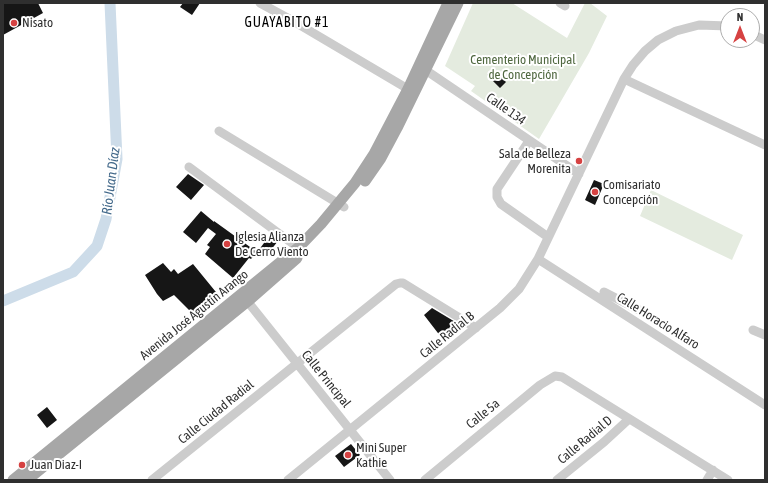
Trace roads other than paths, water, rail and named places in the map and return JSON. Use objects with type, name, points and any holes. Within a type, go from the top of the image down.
[{"type":"main road","name":"Avenida José Agustín Arango","points":[[341,205],[374,154],[408,89],[423,68],[448,3]]},
{"type":"main road","name":"Avenida José Agustín Arango","points":[[27,480],[302,249],[321,224],[362,186],[381,158],[423,68],[458,3]]},
{"type":"main road","name":"Avenida José Agustín Arango","points":[[13,480],[245,297]]},
{"type":"street","points":[[260,3],[408,89]]},
{"type":"street","name":"Calle Radial B","points":[[288,480],[476,328],[500,308],[518,289],[538,260],[624,79],[645,51],[658,40],[676,31],[699,25],[720,26]]},
{"type":"street","name":"Calle 134","points":[[423,68],[579,174]]},
{"type":"street","points":[[624,79],[764,141]]},
{"type":"street","points":[[219,131],[341,205]]},
{"type":"street","points":[[529,140],[497,189],[497,197],[501,204],[548,238]]},
{"type":"street","points":[[189,167],[302,249]]},
{"type":"street","name":"Calle Horacio Alfaro","points":[[538,260],[607,297],[765,404]]},
{"type":"street","name":"Calle Ciudad Radial","points":[[152,480],[376,299],[400,283],[476,328]]},
{"type":"street","name":"Calle Principal","points":[[245,297],[390,480]]},
{"type":"street","points":[[607,297],[643,312]]},
{"type":"street","points":[[754,330],[765,335]]},
{"type":"street","name":"Calle 5a","points":[[425,480],[540,385],[555,376],[562,377],[629,419]]},
{"type":"street","points":[[629,419],[728,480]]},
{"type":"street","name":"Calle Radial D","points":[[557,480],[629,419]]},
{"type":"street","points":[[707,480],[713,470]]},
{"type":"waterway","name":"Río Juan Díaz","points":[[3,301],[73,272],[97,246],[106,219],[117,159],[110,3]]},
{"type":"place","name":"Nisato","points":[[14,23]]},
{"type":"place","name":"Sala de Belleza Morenita","points":[[579,161]]},
{"type":"place","name":"Comisariato Concepción","points":[[595,192]]},
{"type":"place","name":"Iglesia Alianza De Cerro Viento","points":[[227,244]]},
{"type":"place","name":"Mini Super Kathie","points":[[348,455]]},
{"type":"place","name":"Juan Diaz-I","points":[[22,465]]},
{"type":"district","name":"GUAYABITO #1","points":[[287,23]]},
{"type":"park label","name":"Cementerio Municipal de Concepción","points":[[523,68]]}]
